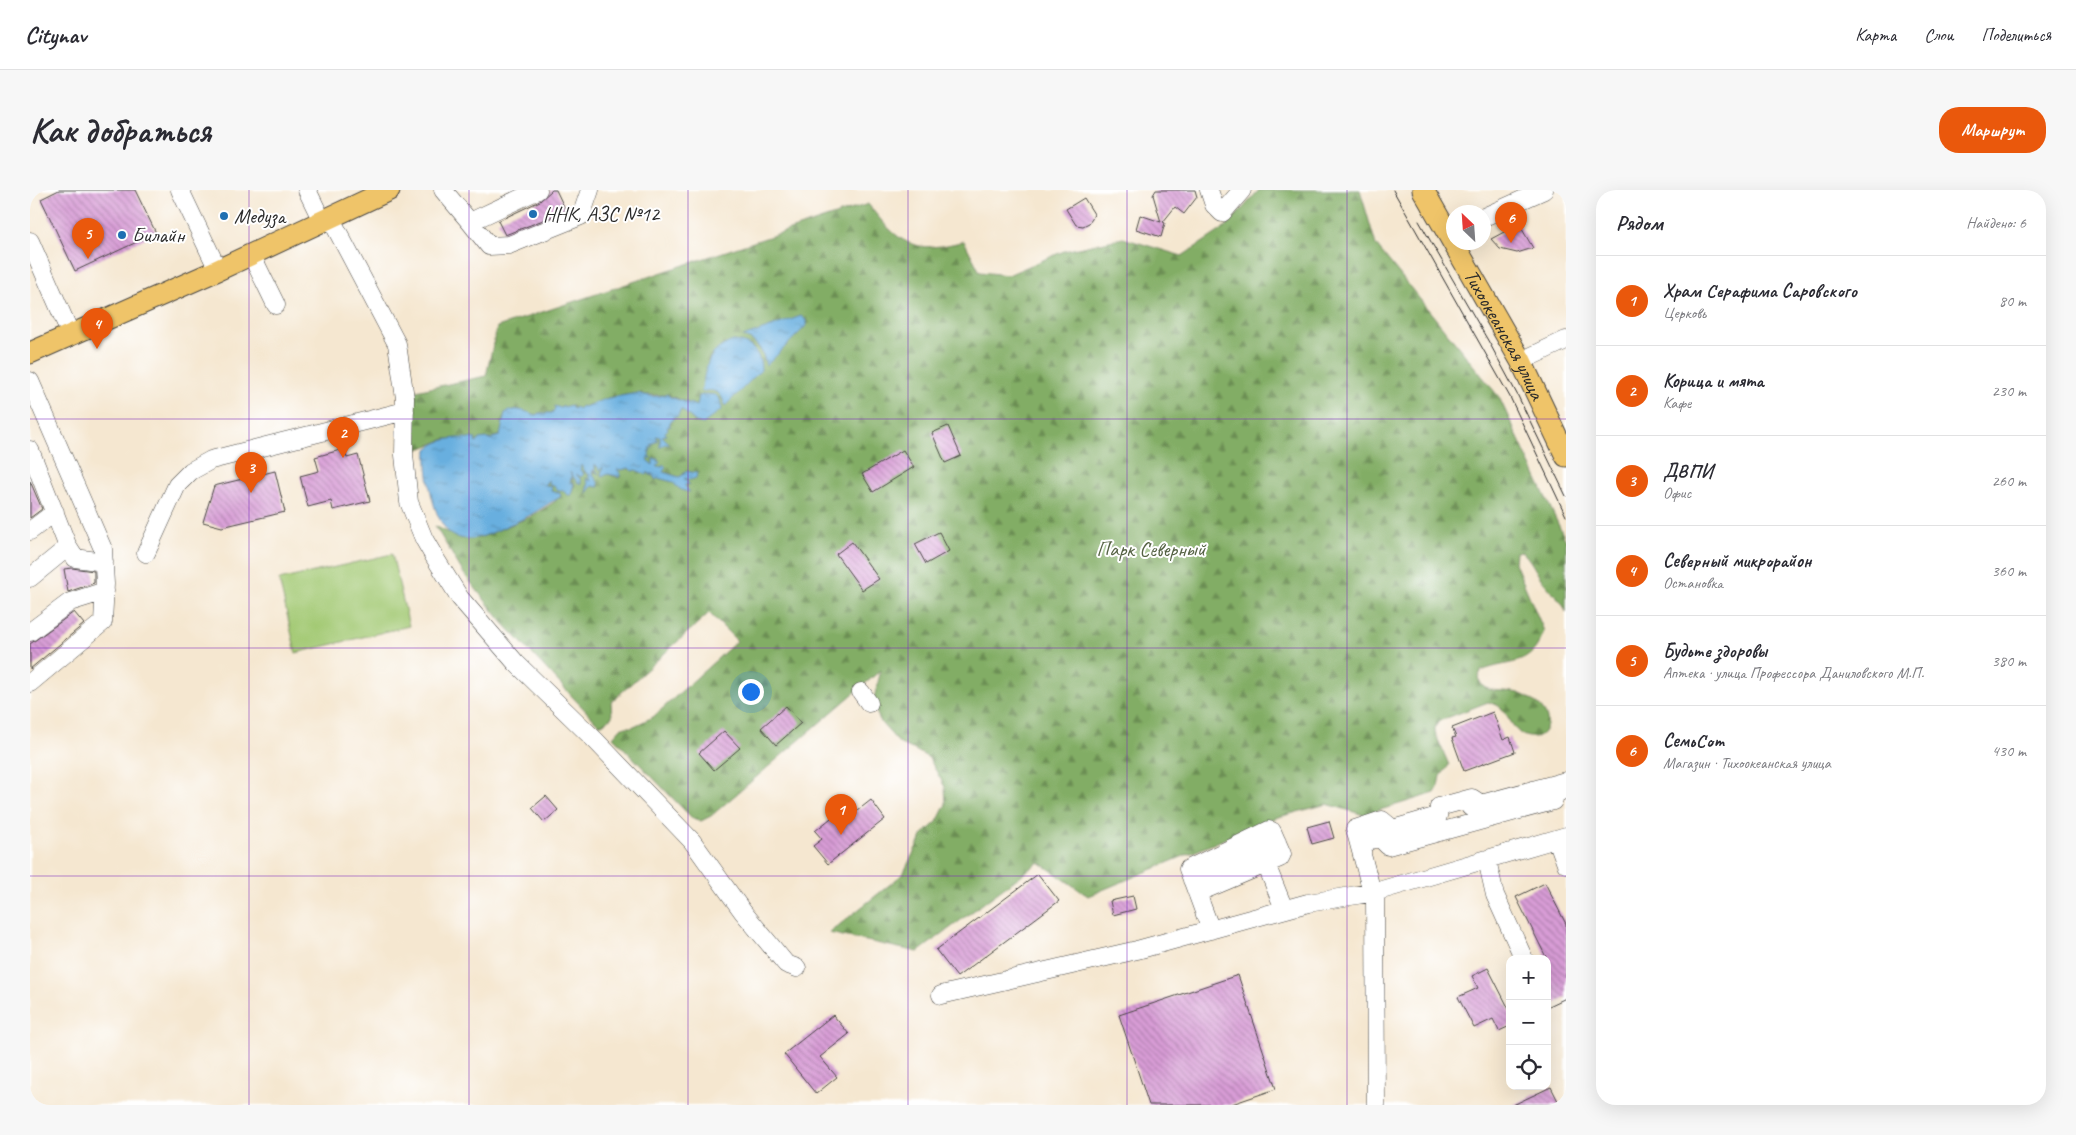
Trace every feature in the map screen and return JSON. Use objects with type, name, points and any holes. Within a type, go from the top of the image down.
[{"type":"main road","points":[[30,353],[218,270],[388,190]]},
{"type":"main road","name":"Тихоокеанская улица","points":[[1423,190],[1446,224]]},
{"type":"main road","name":"Тихоокеанская улица","points":[[1461,250],[1521,361],[1566,456]]},
{"type":"street","points":[[180,190],[218,270]]},
{"type":"street","points":[[307,190],[326,219],[397,344],[405,398],[404,455],[409,502],[424,539],[460,598],[516,664],[596,741],[692,841],[743,912],[786,964],[796,968]]},
{"type":"street","points":[[442,190],[489,246],[509,245],[582,216],[590,190]]},
{"type":"street","points":[[470,222],[538,190]]},
{"type":"street","points":[[1212,198],[1222,212],[1242,190]]},
{"type":"street","points":[[1491,214],[1544,190]]},
{"type":"street","points":[[30,241],[71,335]]},
{"type":"street","points":[[251,254],[276,305]]},
{"type":"street","points":[[1521,361],[1566,340]]},
{"type":"street","points":[[30,381],[102,549],[105,591],[103,622],[30,683]]},
{"type":"street","points":[[146,553],[177,485],[191,471],[211,460],[405,411]]},
{"type":"street","points":[[30,450],[34,472],[55,512],[68,547],[75,558],[104,562]]},
{"type":"street","points":[[30,531],[55,512]]},
{"type":"street","points":[[30,578],[68,547]]},
{"type":"street","points":[[30,632],[70,602],[105,591]]},
{"type":"street","points":[[1376,1105],[1374,892],[1359,843],[1362,846],[1367,841],[1387,831],[1438,816],[1560,786]]},
{"type":"street","points":[[1387,831],[1388,846],[1553,800],[1560,786]]},
{"type":"street","points":[[1195,886],[1266,864],[1282,856],[1272,830],[1189,868],[1195,886],[1211,930]]},
{"type":"street","points":[[941,995],[1137,950],[1308,903],[1374,892],[1561,837],[1566,864]]},
{"type":"street","points":[[1487,860],[1495,895],[1522,955]]},
{"type":"street","points":[[1266,864],[1284,909]]},
{"type":"green space","name":"Парк Северный","points":[[1259,190],[1360,190],[1376,245],[1499,397],[1566,541],[1566,612],[1562,603],[1542,580],[1527,557],[1521,551],[1516,552],[1515,563],[1544,631],[1533,652],[1526,657],[1519,661],[1481,671],[1478,678],[1486,688],[1518,693],[1536,703],[1545,713],[1547,719],[1544,732],[1535,737],[1522,735],[1501,708],[1488,702],[1439,721],[1435,727],[1435,733],[1449,765],[1441,776],[1435,793],[1364,815],[1327,804],[1275,818],[1088,896],[1039,862],[918,952],[829,933],[903,874],[923,834],[937,822],[946,804],[945,787],[929,758],[900,744],[882,724],[875,710],[873,702],[881,670],[711,816],[701,821],[692,818],[613,737],[622,727],[632,727],[653,717],[737,641],[709,613],[611,702],[612,717],[602,724],[598,724],[503,623],[464,574],[435,526],[460,538],[479,538],[530,517],[556,501],[557,493],[551,491],[545,484],[548,480],[565,491],[572,490],[574,486],[570,482],[572,477],[570,471],[574,478],[578,478],[576,475],[579,475],[581,464],[586,473],[590,475],[591,481],[586,478],[588,484],[586,491],[592,486],[598,487],[591,470],[595,473],[595,464],[599,468],[603,467],[601,475],[608,474],[619,478],[621,476],[616,469],[639,470],[653,476],[656,480],[658,478],[673,482],[684,491],[687,483],[683,478],[688,480],[691,472],[685,471],[679,477],[663,472],[664,465],[661,468],[657,466],[657,460],[654,460],[653,465],[647,460],[648,450],[651,451],[649,448],[652,442],[657,442],[656,436],[660,437],[660,445],[665,443],[662,436],[673,417],[677,417],[681,408],[694,421],[703,424],[721,409],[720,400],[711,394],[700,396],[697,406],[668,395],[645,395],[638,393],[608,398],[578,409],[568,407],[555,409],[552,413],[539,413],[536,415],[505,413],[501,435],[491,440],[475,442],[473,439],[445,439],[414,451],[412,435],[416,391],[486,376],[497,327],[868,204],[889,229],[909,243],[932,247],[964,241],[980,272],[1008,275],[1064,251],[1123,238],[1182,256],[1226,227]],"holes":[[[806,320],[806,326],[766,365],[760,350],[750,338]],[[733,341],[752,347],[761,364],[724,405],[719,394],[707,390]]]},
{"type":"green space","points":[[392,554],[409,626],[296,653],[279,580]]},
{"type":"water","points":[[801,316],[806,320],[806,326],[766,366],[764,356],[759,347],[748,338],[743,337]]},
{"type":"water","points":[[733,341],[745,343],[757,353],[761,370],[725,406],[722,397],[717,392],[701,392],[706,367],[712,355],[724,345]]},
{"type":"water","points":[[638,393],[652,396],[667,394],[670,397],[697,406],[699,396],[706,394],[716,395],[720,400],[722,409],[703,424],[696,422],[681,409],[677,417],[673,417],[674,420],[669,425],[671,426],[667,427],[666,435],[662,436],[669,443],[660,448],[660,437],[656,436],[658,441],[653,443],[654,445],[651,444],[653,448],[649,448],[651,451],[648,451],[650,454],[648,456],[651,457],[650,459],[648,457],[647,460],[653,465],[653,459],[659,459],[657,461],[660,462],[657,466],[662,467],[663,464],[666,467],[663,472],[679,477],[685,471],[697,473],[696,478],[690,480],[684,478],[690,485],[686,484],[685,486],[690,492],[680,489],[673,482],[658,478],[656,480],[651,473],[651,476],[648,472],[647,475],[636,470],[632,471],[629,468],[617,469],[621,474],[618,478],[608,474],[602,477],[603,467],[600,470],[595,464],[595,471],[599,474],[593,470],[592,473],[599,487],[592,486],[587,493],[588,484],[586,478],[591,481],[588,476],[590,475],[586,473],[581,465],[580,470],[584,474],[581,477],[576,474],[581,480],[581,484],[577,482],[570,472],[573,480],[571,478],[570,482],[574,483],[571,495],[562,490],[557,490],[554,486],[550,485],[548,480],[545,484],[552,487],[551,491],[560,493],[561,496],[558,499],[493,533],[467,539],[460,538],[451,534],[443,525],[437,514],[429,485],[427,449],[445,440],[457,438],[476,439],[475,442],[477,443],[479,439],[487,438],[488,440],[490,438],[491,440],[500,436],[505,413],[509,411],[521,410],[536,415],[539,413],[552,413],[555,409],[554,406],[561,408],[563,405],[564,407],[570,405],[573,409],[576,407],[578,409],[608,398]]},
{"type":"building","points":[[59,190],[135,190],[156,233],[75,271],[41,199]]},
{"type":"building","points":[[552,190],[556,190],[566,211],[505,235],[498,221],[540,201]]},
{"type":"building","points":[[1156,190],[1195,190],[1197,197],[1184,214],[1175,207],[1163,222],[1165,223],[1161,237],[1136,229],[1140,215],[1161,222],[1153,195]]},
{"type":"building","points":[[1084,198],[1094,214],[1089,223],[1083,226],[1076,225],[1066,209]]},
{"type":"building","points":[[1519,224],[1533,248],[1517,253],[1500,249],[1491,239]]},
{"type":"building","points":[[948,426],[961,456],[945,463],[932,433]]},
{"type":"building","points":[[344,449],[347,458],[358,455],[370,501],[333,510],[331,501],[308,507],[300,476],[319,471],[315,457]]},
{"type":"building","points":[[903,450],[914,467],[873,492],[862,474]]},
{"type":"building","points":[[275,471],[285,512],[222,527],[203,522],[214,486]]},
{"type":"building","points":[[30,481],[42,509],[30,518]]},
{"type":"building","points":[[939,532],[949,551],[926,564],[915,544]]},
{"type":"building","points":[[852,542],[879,579],[862,590],[836,554]]},
{"type":"building","points":[[72,568],[94,571],[94,583],[68,592],[64,569]]},
{"type":"building","points":[[74,612],[84,624],[30,669],[30,644]]},
{"type":"building","points":[[786,706],[801,723],[776,745],[761,728]]},
{"type":"building","points":[[1493,712],[1503,740],[1510,737],[1515,752],[1464,771],[1452,738],[1456,737],[1452,728]]},
{"type":"building","points":[[724,731],[740,748],[714,770],[699,753]]},
{"type":"building","points":[[546,796],[558,810],[544,822],[532,808]]},
{"type":"building","points":[[871,800],[885,819],[828,864],[813,846],[822,839],[815,831],[851,802],[857,811]]},
{"type":"building","points":[[1329,821],[1334,838],[1312,844],[1307,827]]},
{"type":"building","points":[[1038,874],[1059,901],[957,977],[936,950]]},
{"type":"building","points":[[1545,883],[1566,924],[1566,998],[1551,1005],[1551,955],[1545,955],[1516,897]]},
{"type":"building","points":[[1133,896],[1136,909],[1113,915],[1110,901]]},
{"type":"building","points":[[1488,968],[1506,1003],[1506,1028],[1499,1031],[1493,1019],[1474,1028],[1458,997],[1478,988],[1472,976]]},
{"type":"building","points":[[1238,975],[1276,1089],[1229,1105],[1149,1105],[1119,1015]]},
{"type":"building","points":[[833,1015],[849,1034],[820,1057],[837,1077],[816,1094],[784,1054]]},
{"type":"building","points":[[1551,1087],[1560,1105],[1513,1105],[1545,1090],[1551,1090]]},
{"type":"tram line","points":[[1393,190],[1510,397],[1566,516]]},
{"type":"tram line","points":[[1419,221],[1518,396],[1566,496]]},
{"type":"place","name":"ННК, АЗС №12","points":[[533,214]]},
{"type":"place","name":"Медуза","points":[[224,216]]},
{"type":"place","name":"Билайн","points":[[122,235]]},
{"type":"place","name":"СемьСот","points":[[1511,243]]},
{"type":"place","name":"Будьте здоровы","points":[[88,259]]},
{"type":"place","name":"Северный микрорайон","points":[[97,349]]},
{"type":"place","name":"Корица и мята","points":[[343,458]]},
{"type":"place","name":"ДВПИ","points":[[251,493]]},
{"type":"place","name":"Храм Серафима Саровского","points":[[841,835]]}]
